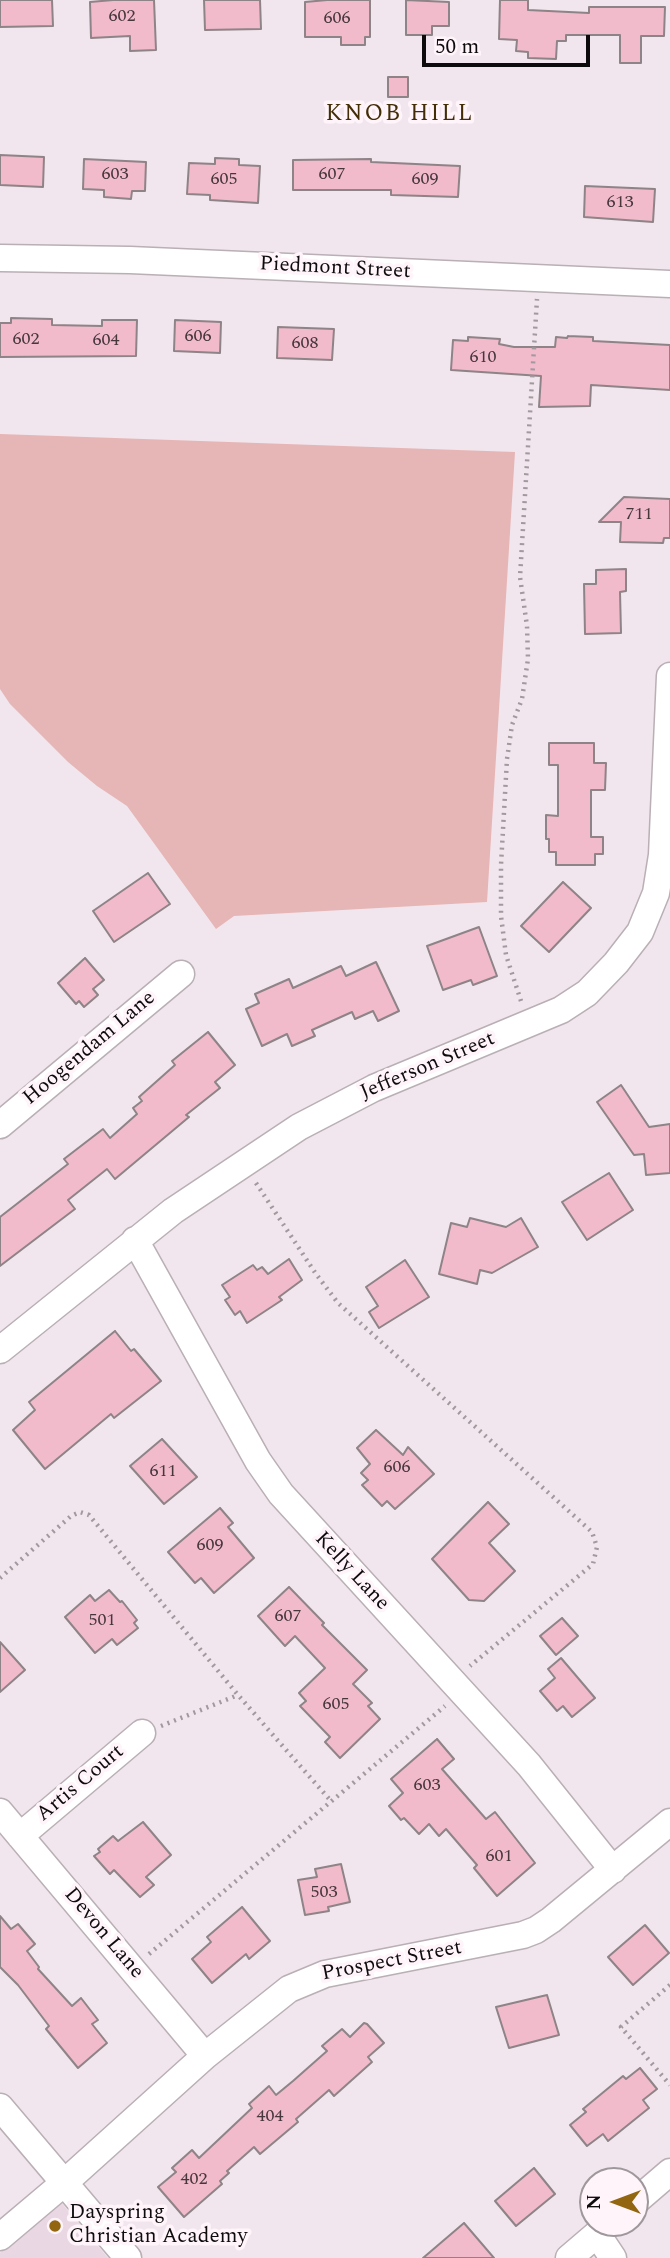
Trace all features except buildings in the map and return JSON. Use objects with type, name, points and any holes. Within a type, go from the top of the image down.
[{"type":"street","name":"Piedmont Street","points":[[0,257],[130,260],[670,284]]},
{"type":"street","name":"Jefferson Street","points":[[0,1350],[135,1240],[243,1163],[299,1128],[374,1088],[561,1010],[587,993],[616,964],[640,932],[656,893],[662,855],[670,676]]},
{"type":"street","name":"Hoogendam Lane","points":[[0,1125],[181,974]]},
{"type":"street","name":"Kelly Lane","points":[[135,1240],[258,1461],[281,1494],[529,1765],[613,1870]]},
{"type":"street","name":"Artis Court","points":[[20,1836],[142,1733]]},
{"type":"street","name":"Devon Lane","points":[[0,1812],[205,2056]]},
{"type":"street","name":"Prospect Street","points":[[0,2237],[205,2056],[289,1989],[326,1974],[523,1935],[551,1920],[670,1822]]},
{"type":"street","points":[[0,2107],[128,2258]]},
{"type":"street","points":[[649,2190],[670,2172]]},
{"type":"street","points":[[569,2258],[594,2237]]},
{"type":"street","points":[[606,2237],[613,2258]]},
{"type":"path","points":[[528,1025],[506,956],[501,916],[501,878],[507,760],[512,725],[522,699],[527,659],[527,626],[520,577],[538,278]]},
{"type":"path","points":[[132,1969],[330,1800],[450,1702],[468,1668],[593,1564],[597,1547],[592,1532],[338,1303],[243,1163]]},
{"type":"path","points":[[0,1578],[71,1516],[80,1512],[89,1515],[238,1695],[330,1800]]},
{"type":"path","points":[[142,1733],[238,1695]]},
{"type":"path","points":[[670,1985],[621,2026],[670,2085]]},
{"type":"shaded area","points":[[0,434],[515,452],[487,902],[234,916],[216,929],[127,806],[68,762],[10,704],[0,689]]},
{"type":"shaded area","name":"Dayspring Christian Academy","points":[[59,2200],[108,2258],[0,2258],[0,2253]]},
{"type":"place","name":"Dayspring Christian Academy","points":[[55,2226]]},
{"type":"district","name":"KNOB HILL","points":[[400,115]]}]
